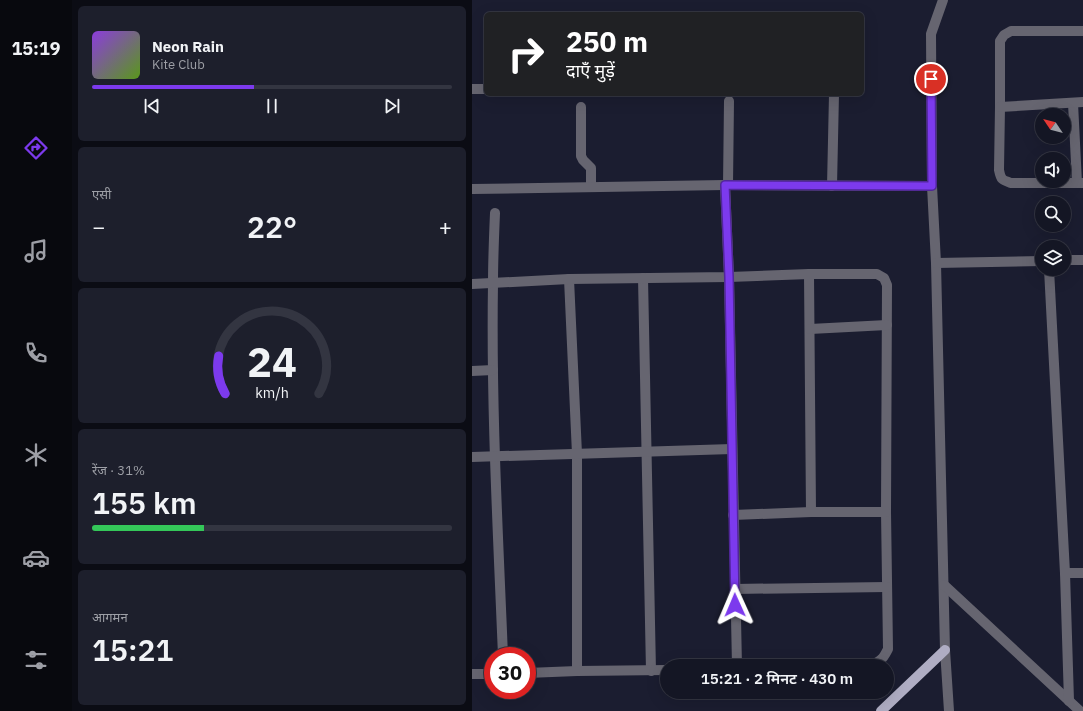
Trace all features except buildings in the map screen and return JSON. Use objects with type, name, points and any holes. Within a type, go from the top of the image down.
[{"type":"main road","points":[[881,711],[944,650]]},
{"type":"street","points":[[943,0],[931,34],[932,186],[936,263],[944,585],[944,650],[949,711]]},
{"type":"street","points":[[1000,107],[1078,102],[1080,183],[1011,183],[1000,178],[999,170],[1000,41],[1004,35],[1011,31],[1083,31]]},
{"type":"street","points":[[472,89],[484,89]]},
{"type":"street","points":[[832,186],[834,96]]},
{"type":"street","points":[[729,101],[726,185],[737,659]]},
{"type":"street","points":[[581,107],[581,156],[582,160],[591,168],[591,187]]},
{"type":"street","points":[[472,189],[726,185],[932,186]]},
{"type":"street","points":[[495,213],[493,370],[503,647]]},
{"type":"street","points":[[936,263],[1035,260]]},
{"type":"street","points":[[1071,260],[1083,260]]},
{"type":"street","points":[[809,274],[811,512]]},
{"type":"street","points":[[472,284],[569,279],[729,277],[809,274],[877,274],[884,278],[886,285],[887,325],[886,512],[888,649],[882,659]]},
{"type":"street","points":[[1049,276],[1065,573],[1069,701]]},
{"type":"street","points":[[643,278],[652,671]]},
{"type":"street","points":[[569,279],[577,454],[577,671]]},
{"type":"street","points":[[810,329],[887,325]]},
{"type":"street","points":[[472,370],[493,370]]},
{"type":"street","points":[[472,458],[732,449]]},
{"type":"street","points":[[733,514],[886,512]]},
{"type":"street","points":[[1065,573],[1083,573]]},
{"type":"street","points":[[944,585],[1069,701],[1080,709]]},
{"type":"street","points":[[735,590],[887,587]]},
{"type":"street","points":[[536,673],[660,670]]},
{"type":"street","points":[[472,674],[484,674]]},
{"type":"route","points":[[735,605],[729,277],[725,185],[932,186],[931,79]]}]
